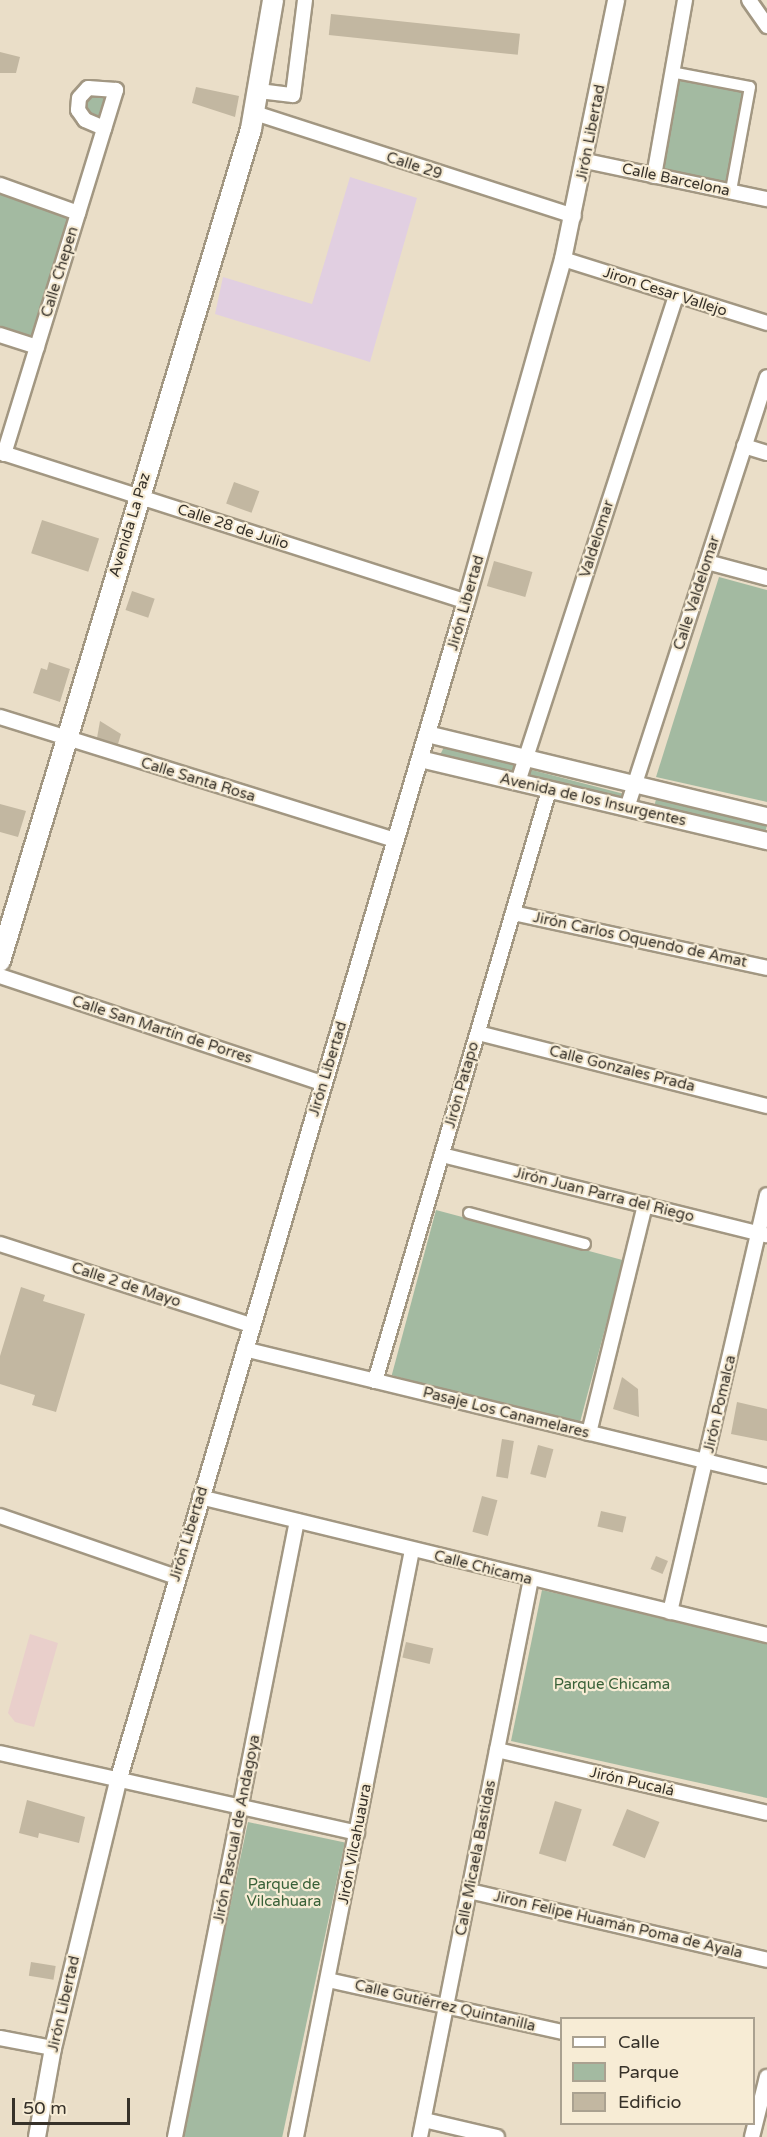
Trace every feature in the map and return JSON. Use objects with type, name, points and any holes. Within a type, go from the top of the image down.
[{"type":"main road","name":"Avenida La Paz","points":[[0,960],[255,113],[273,0]]},
{"type":"street","points":[[259,91],[293,95],[305,0]]},
{"type":"street","name":"Jirón Libertad","points":[[37,2137],[53,2048],[118,1781],[176,1577],[466,602],[563,259],[586,161],[616,0]]},
{"type":"street","points":[[654,176],[685,0]]},
{"type":"street","points":[[749,0],[767,26]]},
{"type":"street","points":[[671,72],[750,87],[731,191]]},
{"type":"street","name":"Calle Chepen","points":[[2,453],[116,90],[94,87],[79,98],[80,116],[104,128]]},
{"type":"street","name":"Calle 29","points":[[255,113],[574,216]]},
{"type":"street","name":"Calle Barcelona","points":[[586,161],[767,199]]},
{"type":"street","points":[[0,185],[78,213]]},
{"type":"street","name":"Jiron Cesar Vallejo","points":[[563,259],[767,323]]},
{"type":"street","name":"Valdelomar","points":[[518,782],[676,296]]},
{"type":"street","points":[[0,335],[37,347]]},
{"type":"street","name":"Calle Valdelomar","points":[[627,808],[767,377]]},
{"type":"street","points":[[744,446],[767,453]]},
{"type":"street","name":"Calle 28 de Julio","points":[[2,453],[466,602]]},
{"type":"street","points":[[707,562],[767,578]]},
{"type":"street","name":"Calle Santa Rosa","points":[[0,717],[66,740],[396,840]]},
{"type":"street","name":"Avenida de los Insurgentes","points":[[427,734],[767,816]]},
{"type":"street","name":"Avenida de los Insurgentes","points":[[420,759],[767,842]]},
{"type":"street","name":"Jirón Patapo","points":[[375,1381],[549,790]]},
{"type":"street","name":"Jirón Carlos Oquendo de Amat","points":[[513,913],[767,968]]},
{"type":"street","name":"Calle San Martín de Porres","points":[[0,976],[324,1084]]},
{"type":"street","name":"Calle Gonzales Prada","points":[[478,1033],[767,1106]]},
{"type":"street","name":"Jirón Juan Parra del Riego","points":[[442,1155],[763,1234]]},
{"type":"street","name":"Jirón Pomalca","points":[[670,1612],[763,1234],[767,1195]]},
{"type":"street","points":[[589,1433],[645,1205]]},
{"type":"street","points":[[469,1213],[585,1244]]},
{"type":"street","name":"Calle 2 de Mayo","points":[[0,1244],[251,1325]]},
{"type":"street","name":"Pasaje Los Canamelares","points":[[244,1349],[767,1476]]},
{"type":"street","name":"Calle Chicama","points":[[200,1497],[767,1635]]},
{"type":"street","points":[[0,1516],[176,1577]]},
{"type":"street","name":"Jirón Pascual de Andagoya","points":[[176,2137],[297,1521]]},
{"type":"street","name":"Jirón Vilcahuaura","points":[[296,2137],[412,1550]]},
{"type":"street","name":"Calle Micaela Bastidas","points":[[420,2137],[531,1579]]},
{"type":"street","name":"Jirón Pucalá","points":[[497,1750],[767,1813]]},
{"type":"street","points":[[0,1753],[241,1809],[357,1833]]},
{"type":"street","name":"Jiron Felipe Huamán Poma de Ayala","points":[[469,1891],[767,1960]]},
{"type":"street","name":"Calle Gutiérrez Quintanilla","points":[[328,1980],[447,2004],[560,2032]]},
{"type":"street","points":[[0,2038],[53,2048]]},
{"type":"street","points":[[755,2119],[762,2078]]},
{"type":"street","points":[[424,2120],[497,2137]]},
{"type":"shaded area","points":[[350,177],[417,198],[370,362],[215,314],[223,277],[312,304]]},
{"type":"shaded area","points":[[30,1634],[58,1643],[34,1727],[15,1722],[8,1713]]},
{"type":"green space","points":[[680,75],[748,88],[729,184],[661,171]]},
{"type":"green space","points":[[96,95],[106,102],[107,106],[100,116],[96,117],[86,110],[85,106],[92,96]]},
{"type":"green space","points":[[0,194],[72,217],[35,341],[0,328]]},
{"type":"green space","points":[[719,577],[767,590],[767,802],[656,777]]},
{"type":"green space","points":[[444,747],[628,795],[624,802],[439,757]]},
{"type":"green space","points":[[656,799],[767,825],[765,835],[654,810]]},
{"type":"green space","points":[[436,1210],[623,1260],[579,1425],[392,1375]]},
{"type":"green space","name":"Parque Chicama","points":[[542,1590],[767,1642],[767,1798],[511,1741]]},
{"type":"green space","name":"Parque de Vilcahuara","points":[[248,1822],[345,1843],[282,2137],[181,2136]]},
{"type":"building","points":[[331,14],[520,34],[518,55],[329,35]]},
{"type":"building","points":[[0,52],[20,57],[16,73],[0,73]]},
{"type":"building","points":[[196,87],[239,96],[235,117],[192,103]]},
{"type":"building","points":[[234,482],[259,491],[252,513],[226,504]]},
{"type":"building","points":[[42,520],[99,539],[88,572],[31,553]]},
{"type":"building","points":[[494,561],[532,572],[525,597],[487,586]]},
{"type":"building","points":[[132,591],[155,599],[148,618],[125,610]]},
{"type":"building","points":[[49,662],[70,669],[60,702],[33,693],[41,668],[47,670]]},
{"type":"building","points":[[100,721],[121,734],[118,744],[97,738]]},
{"type":"building","points":[[0,804],[26,811],[18,837],[0,832]]},
{"type":"building","points":[[21,1287],[45,1295],[43,1301],[85,1314],[56,1412],[32,1405],[35,1395],[0,1384],[0,1356]]},
{"type":"building","points":[[622,1377],[638,1389],[639,1417],[613,1409]]},
{"type":"building","points":[[737,1402],[767,1409],[767,1441],[731,1434]]},
{"type":"building","points":[[502,1439],[514,1441],[508,1478],[496,1477]]},
{"type":"building","points":[[538,1445],[553,1449],[546,1478],[530,1474]]},
{"type":"building","points":[[482,1496],[497,1500],[488,1536],[472,1532]]},
{"type":"building","points":[[601,1511],[626,1517],[623,1532],[597,1527]]},
{"type":"building","points":[[656,1556],[668,1561],[662,1574],[651,1569]]},
{"type":"building","points":[[406,1642],[433,1648],[430,1664],[402,1658]]},
{"type":"building","points":[[27,1800],[85,1817],[79,1843],[39,1833],[38,1838],[19,1833]]},
{"type":"building","points":[[555,1801],[582,1809],[566,1862],[539,1854]]},
{"type":"building","points":[[627,1809],[659,1822],[645,1858],[612,1845]]},
{"type":"building","points":[[31,1962],[56,1966],[54,1980],[29,1976]]}]
